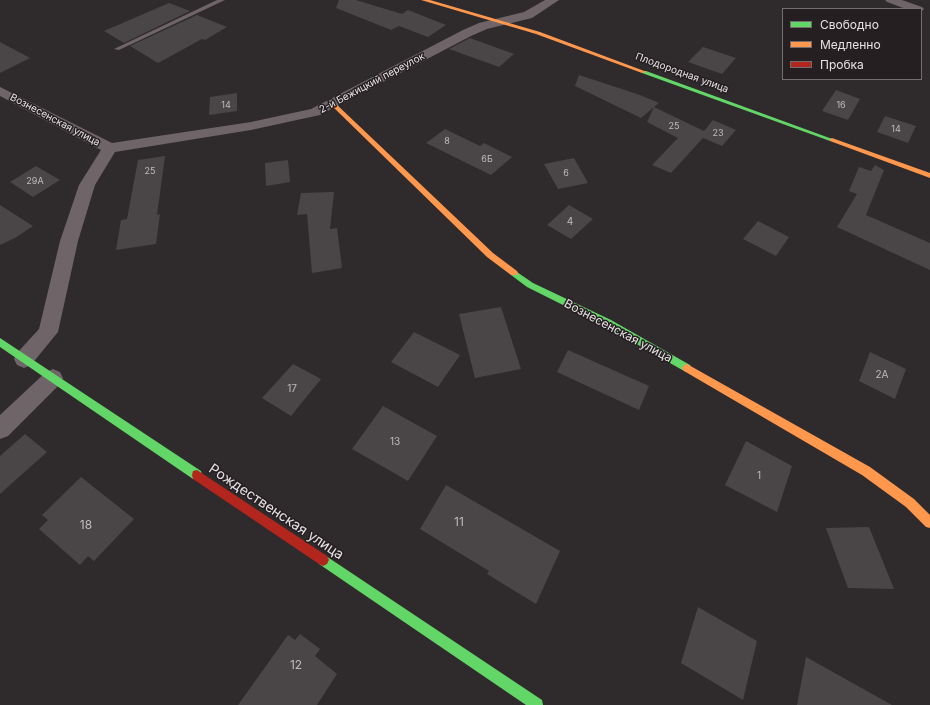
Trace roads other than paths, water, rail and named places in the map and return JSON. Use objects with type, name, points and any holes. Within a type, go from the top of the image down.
[{"type":"street","name":"Плодородная улица","points":[[424,0],[505,22],[591,51],[930,176]]},
{"type":"street","name":"2-й Бежицкий переулок","points":[[110,148],[251,126],[315,112],[333,104],[467,33],[483,26],[505,22],[528,15],[552,0]]},
{"type":"street","points":[[891,0],[915,8]]},
{"type":"street","name":"Вознесенская улица","points":[[0,91],[110,148]]},
{"type":"street","name":"Вознесенская улица","points":[[333,104],[490,255],[530,285],[608,323],[866,471],[910,503],[930,523]]},
{"type":"street","points":[[24,359],[48,332],[69,241],[87,185],[110,148]]},
{"type":"street","name":"Рождественская улица","points":[[0,342],[537,705]]},
{"type":"street","points":[[0,429],[53,378]]},
{"type":"lane","points":[[117,49],[222,0]]}]
